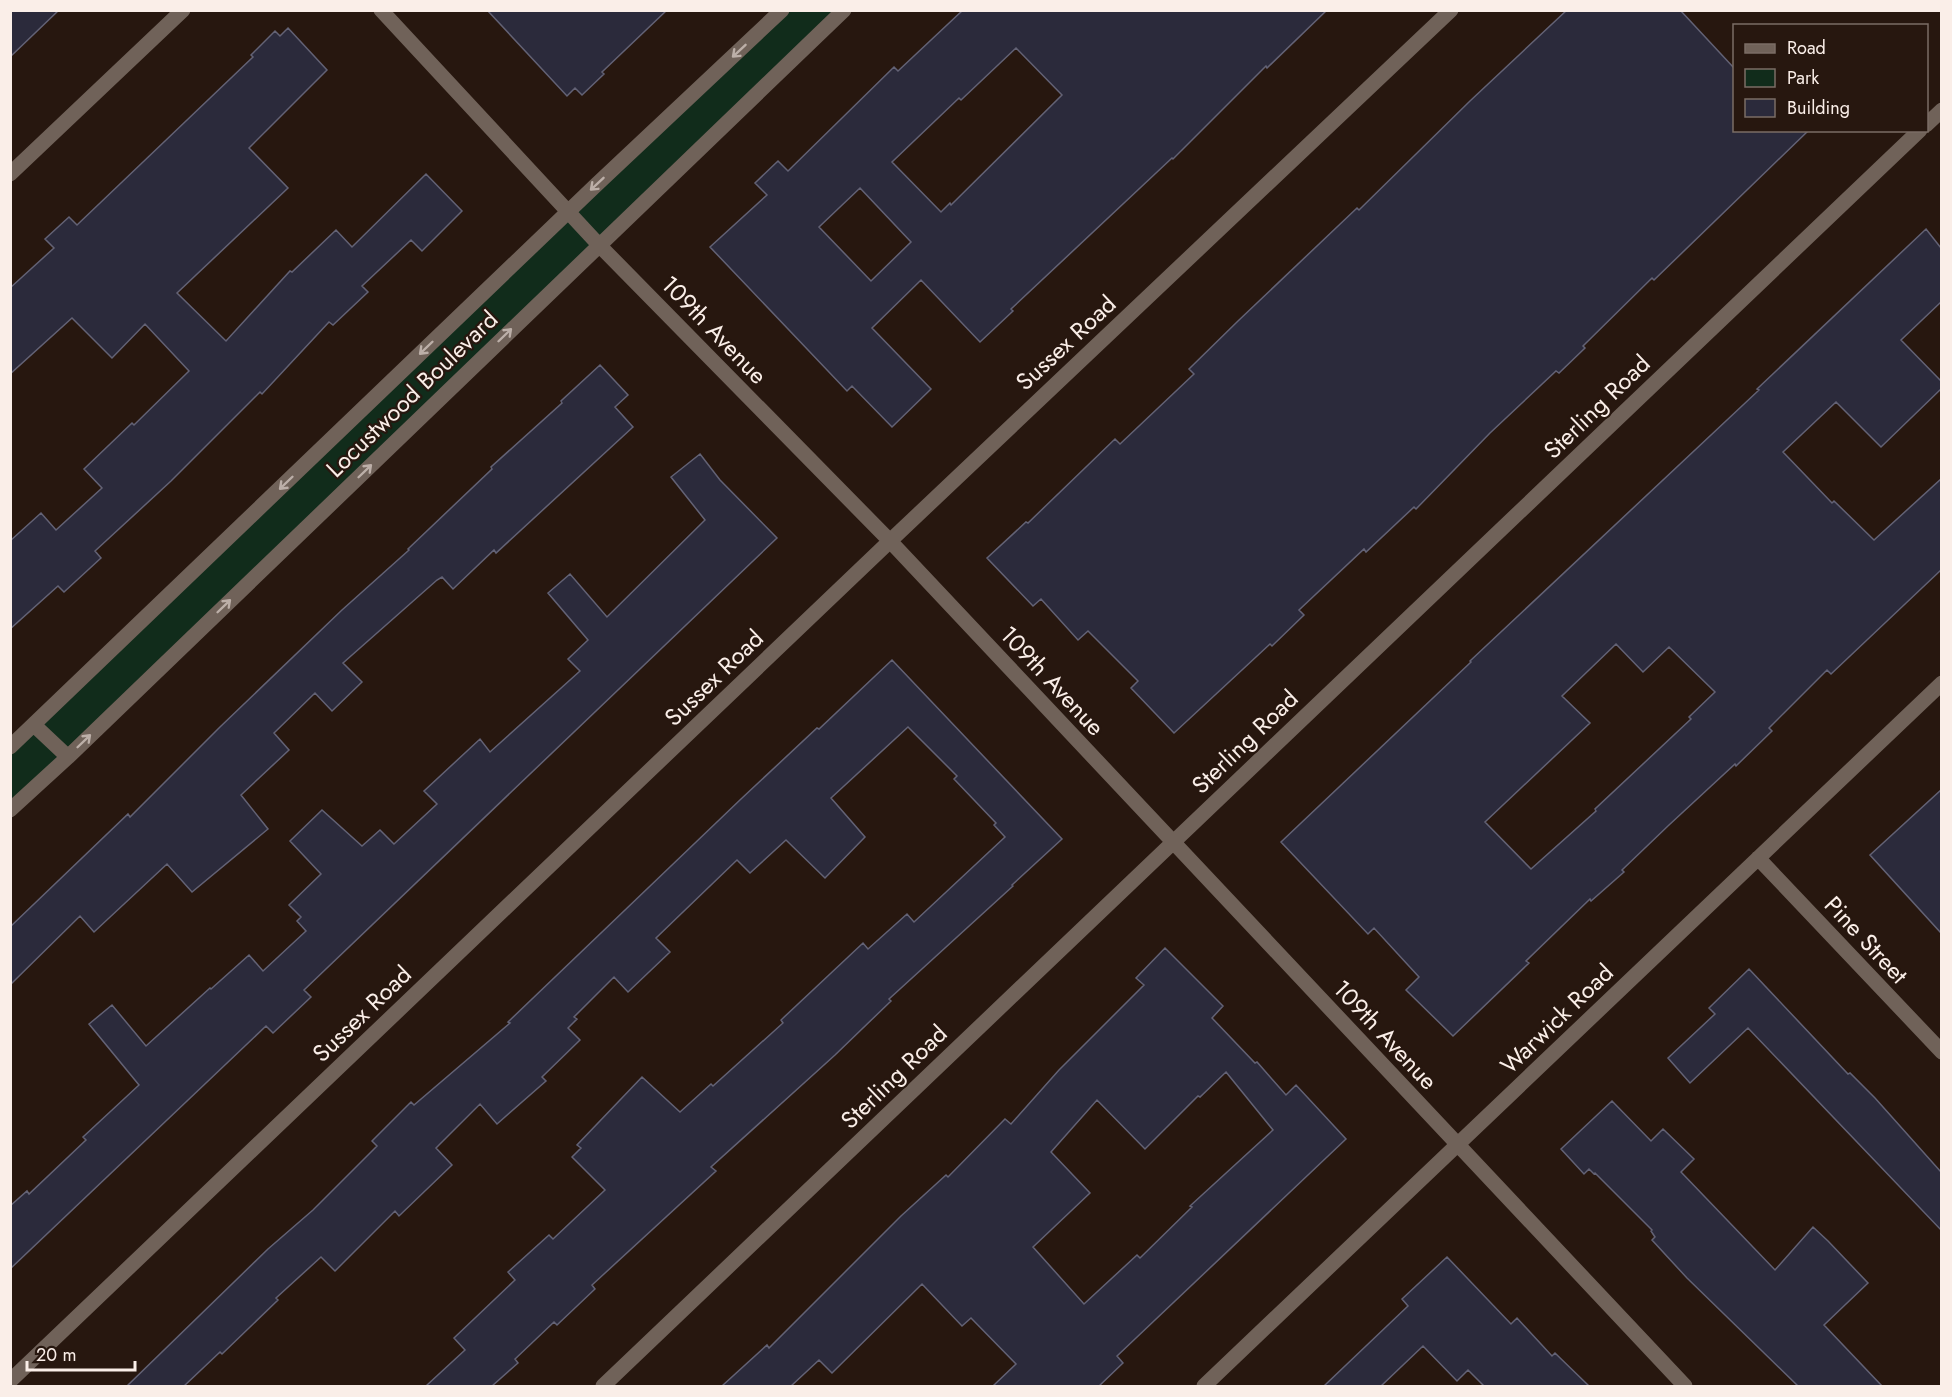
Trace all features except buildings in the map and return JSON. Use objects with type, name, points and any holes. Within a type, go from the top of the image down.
[{"type":"street","points":[[10,174],[183,10]]},
{"type":"street","name":"109th Avenue","points":[[381,10],[599,245],[890,542],[1685,1386]]},
{"type":"street","name":"Locustwood Boulevard","points":[[10,747],[782,10]]},
{"type":"street","name":"Locustwood Boulevard","points":[[10,810],[68,757],[844,10]]},
{"type":"street","name":"Sussex Road","points":[[10,1381],[1450,10]]},
{"type":"street","points":[[1928,123],[1941,110]]},
{"type":"street","name":"Sterling Road","points":[[603,1386],[1918,132]]},
{"type":"street","name":"Warwick Road","points":[[1203,1386],[1941,683]]},
{"type":"street","points":[[34,725],[68,757]]},
{"type":"street","name":"Pine Street","points":[[1758,858],[1941,1052]]},
{"type":"green space","points":[[782,11],[844,11],[11,810],[11,747]]}]
